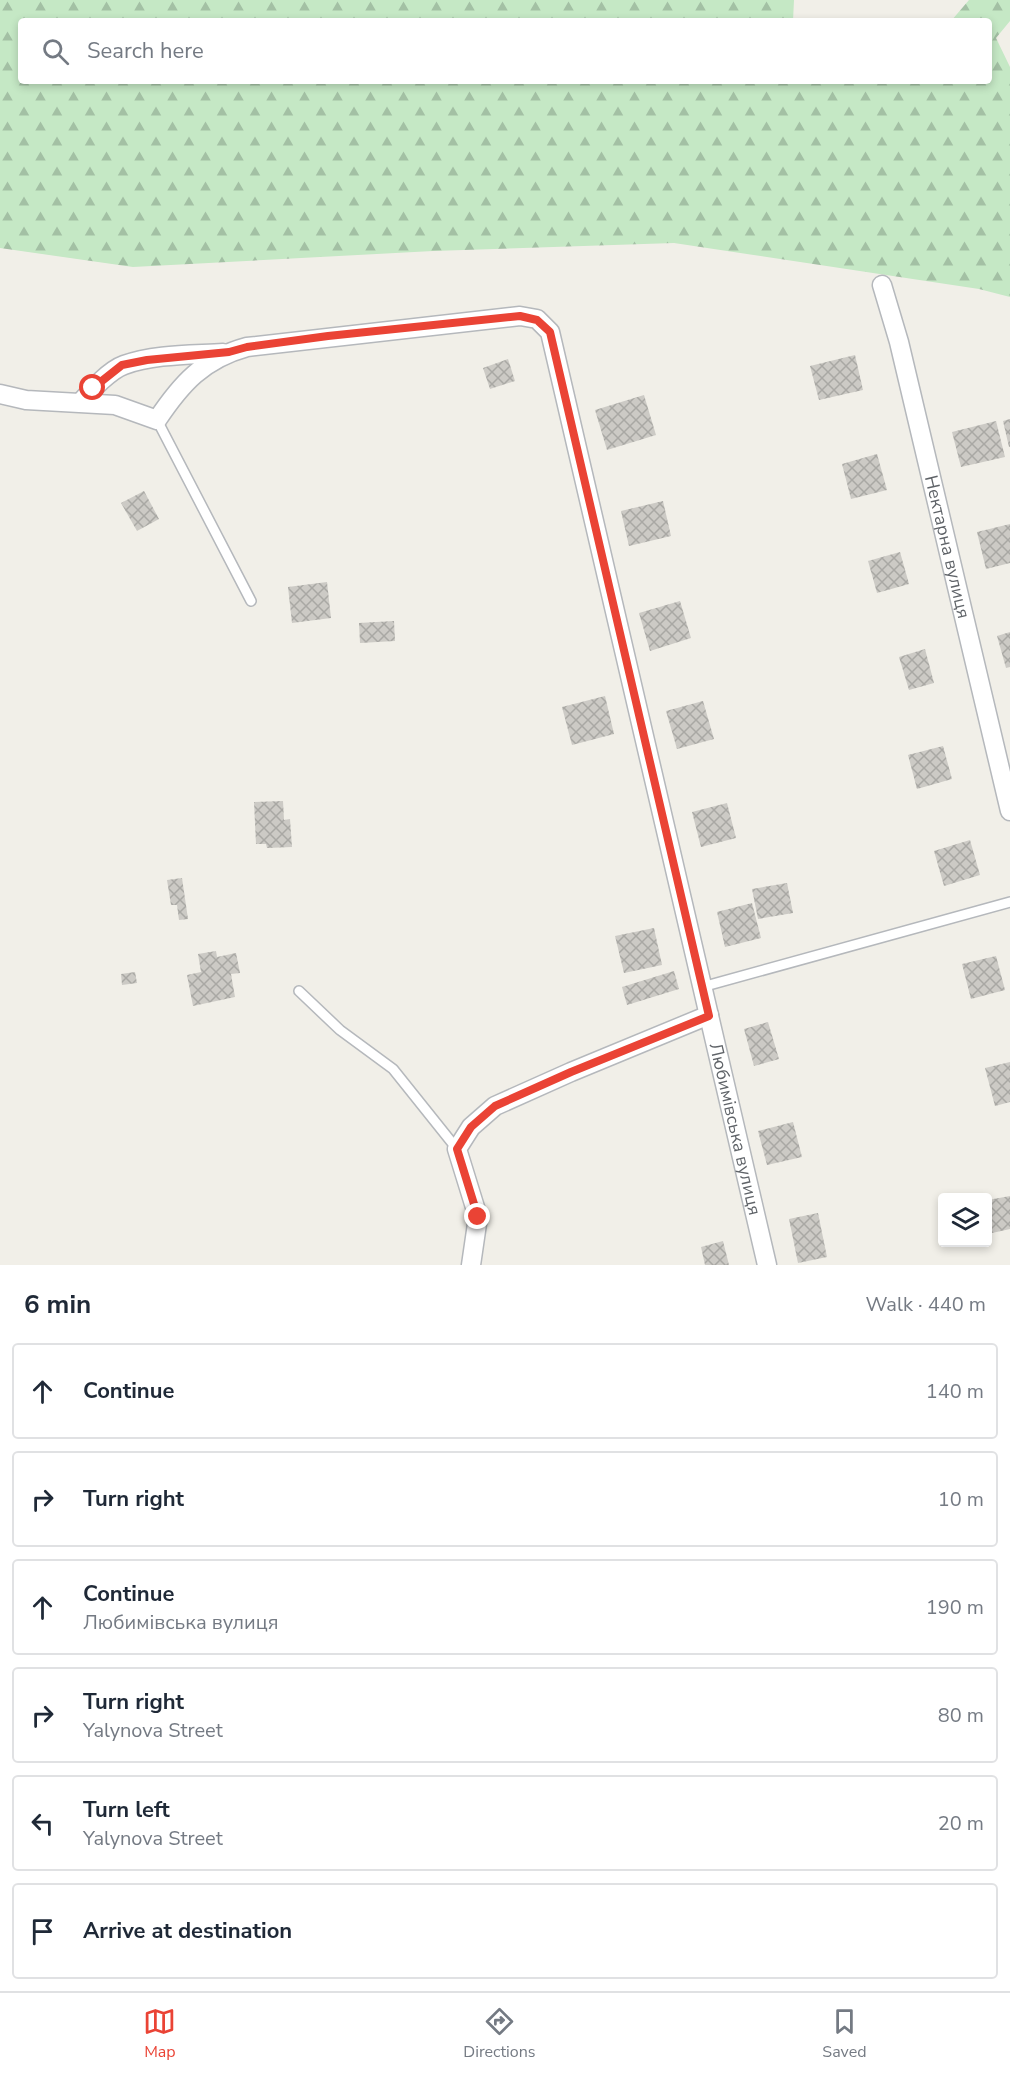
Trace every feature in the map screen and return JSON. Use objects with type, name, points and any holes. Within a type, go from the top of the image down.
[{"type":"street","name":"Нектарна вулиця","points":[[882,285],[899,342],[1010,811]]},
{"type":"street","name":"Любимівська вулиця","points":[[229,352],[247,347],[328,336],[520,316],[537,320],[550,332],[767,1265]]},
{"type":"street","points":[[81,402],[93,388],[122,365],[147,360],[229,352]]},
{"type":"street","points":[[0,394],[26,400],[115,405],[156,420],[176,392],[201,367],[229,352]]},
{"type":"street","points":[[471,1265],[478,1217],[457,1149],[471,1127],[495,1106],[571,1072],[709,1016]]},
{"type":"lane","points":[[156,420],[251,601]]},
{"type":"lane","points":[[702,987],[1010,902]]},
{"type":"lane","points":[[299,991],[340,1030],[393,1069],[457,1149]]},
{"type":"green space","points":[[0,0],[794,0],[793,18],[18,18],[18,84],[992,84],[992,18],[954,18],[969,0],[1010,0],[1010,21],[996,38],[1010,67],[1010,297],[979,289],[674,243],[433,251],[133,267],[0,248]]},
{"type":"building","points":[[855,355],[863,390],[819,400],[810,366]]},
{"type":"building","points":[[508,359],[515,381],[490,389],[483,368]]},
{"type":"building","points":[[644,395],[656,435],[607,450],[595,410]]},
{"type":"building","points":[[1010,419],[1010,447],[1009,447],[1003,421]]},
{"type":"building","points":[[996,421],[1005,457],[961,467],[952,432]]},
{"type":"building","points":[[877,454],[887,490],[851,499],[842,464]]},
{"type":"building","points":[[144,491],[159,519],[137,531],[121,503]]},
{"type":"building","points":[[663,501],[671,536],[629,546],[621,511]]},
{"type":"building","points":[[1010,524],[1010,563],[986,569],[977,532]]},
{"type":"building","points":[[900,552],[909,584],[877,593],[868,561]]},
{"type":"building","points":[[327,582],[331,618],[292,623],[288,587]]},
{"type":"building","points":[[680,601],[691,638],[650,651],[639,613]]},
{"type":"building","points":[[394,621],[395,641],[360,643],[359,623]]},
{"type":"building","points":[[1010,632],[1010,667],[1006,668],[997,636]]},
{"type":"building","points":[[925,649],[934,683],[909,690],[899,657]]},
{"type":"building","points":[[605,696],[614,734],[572,745],[562,707]]},
{"type":"building","points":[[703,701],[714,739],[677,749],[666,711]]},
{"type":"building","points":[[943,746],[952,779],[917,789],[908,755]]},
{"type":"building","points":[[283,801],[284,820],[290,819],[292,847],[267,848],[266,844],[256,844],[254,802]]},
{"type":"building","points":[[727,803],[736,838],[701,847],[692,812]]},
{"type":"building","points":[[970,840],[980,875],[944,886],[934,851]]},
{"type":"building","points":[[182,878],[188,919],[179,920],[177,905],[171,905],[167,880]]},
{"type":"building","points":[[787,883],[793,913],[758,919],[752,889]]},
{"type":"building","points":[[752,903],[761,938],[725,947],[717,912]]},
{"type":"building","points":[[654,928],[662,965],[624,973],[615,936]]},
{"type":"building","points":[[216,951],[217,957],[236,953],[240,973],[231,974],[235,997],[193,1006],[187,975],[201,972],[198,954]]},
{"type":"building","points":[[996,956],[1005,990],[971,999],[962,964]]},
{"type":"building","points":[[674,971],[679,989],[627,1005],[622,987]]},
{"type":"building","points":[[135,972],[137,983],[122,985],[121,974]]},
{"type":"building","points":[[768,1022],[779,1059],[754,1066],[744,1029]]},
{"type":"building","points":[[1010,1062],[1010,1102],[995,1106],[985,1068]]},
{"type":"building","points":[[793,1122],[802,1157],[767,1165],[758,1131]]},
{"type":"building","points":[[1010,1196],[1010,1229],[992,1233],[992,1199]]},
{"type":"building","points":[[818,1213],[827,1257],[798,1263],[789,1219]]},
{"type":"building","points":[[723,1241],[729,1265],[705,1265],[701,1247]]},
{"type":"route","points":[[93,388],[122,365],[176,356],[229,352],[247,347],[328,336],[520,316],[537,320],[550,332],[709,1016],[571,1072],[495,1106],[471,1127],[457,1149],[478,1217]]}]
